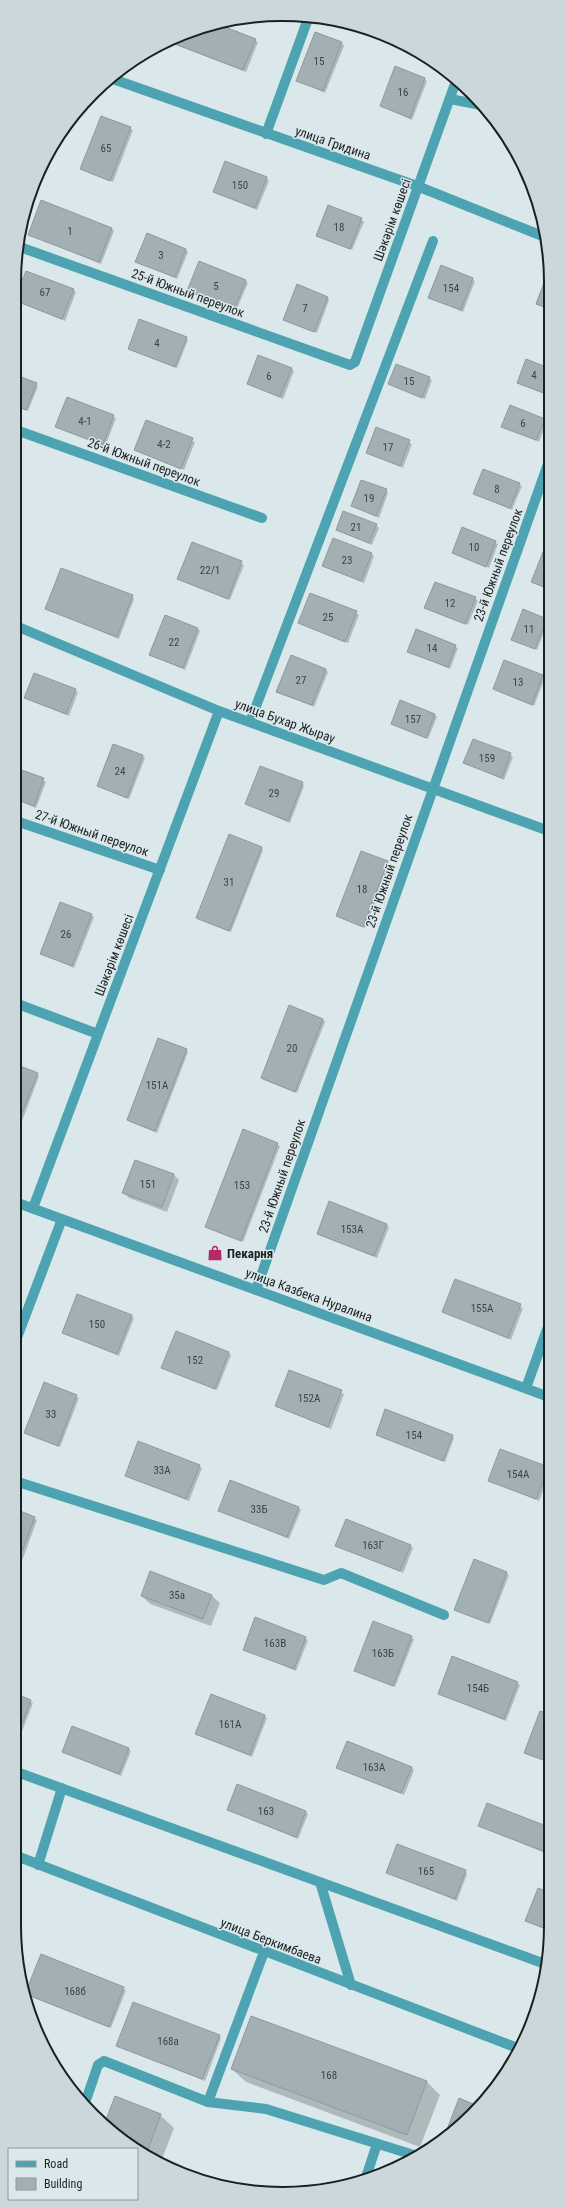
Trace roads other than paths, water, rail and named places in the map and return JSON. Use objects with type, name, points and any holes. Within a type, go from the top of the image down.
[{"type":"street","points":[[266,134],[307,22]]},
{"type":"street","name":"улица Гридина","points":[[117,80],[417,186],[540,235]]},
{"type":"street","name":"Шәкәрім көшесі","points":[[350,366],[355,362],[417,186],[454,86]]},
{"type":"street","points":[[450,99],[472,103]]},
{"type":"street","points":[[250,722],[433,241]]},
{"type":"street","name":"25-й Южный переулок","points":[[23,248],[350,366]]},
{"type":"street","name":"26-й Южный переулок","points":[[21,432],[262,518]]},
{"type":"street","name":"23-й Южный переулок","points":[[256,1290],[432,788],[544,475]]},
{"type":"street","name":"улица Бухар Жырау","points":[[21,628],[219,711],[544,829]]},
{"type":"street","name":"Шәкәрім көшесі","points":[[33,1208],[219,711]]},
{"type":"street","name":"27-й Южный переулок","points":[[21,823],[160,870]]},
{"type":"street","points":[[21,1005],[98,1034]]},
{"type":"street","name":"улица Казбека Нуралина","points":[[21,1204],[544,1395]]},
{"type":"street","points":[[21,1327],[62,1219]]},
{"type":"street","points":[[526,1388],[544,1338]]},
{"type":"street","points":[[21,1483],[324,1580],[341,1573],[444,1614]]},
{"type":"street","points":[[21,1774],[542,1962]]},
{"type":"street","points":[[38,1865],[62,1788]]},
{"type":"street","name":"улица Беркимбаева","points":[[21,1861],[38,1865],[514,2047]]},
{"type":"street","points":[[320,1882],[351,1985]]},
{"type":"street","points":[[208,2102],[264,1952]]},
{"type":"street","points":[[87,2099],[98,2065],[104,2061],[208,2102],[266,2109],[410,2154]]},
{"type":"street","points":[[367,2173],[377,2144]]},
{"type":"place","name":"Пекарня","points":[[215,1253]]}]
